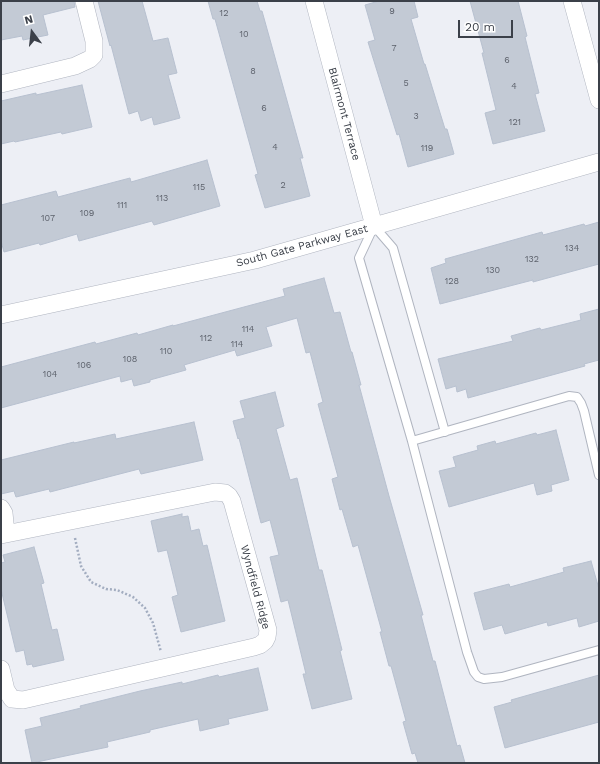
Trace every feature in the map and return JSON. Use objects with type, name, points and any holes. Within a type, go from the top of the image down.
[{"type":"street","points":[[1,84],[75,66],[90,59],[94,55],[94,42],[84,1]]},
{"type":"street","name":"Blairmont Terrace","points":[[314,1],[374,226]]},
{"type":"street","points":[[572,1],[599,100]]},
{"type":"street","name":"South Gate Parkway East","points":[[1,315],[255,260],[599,162]]},
{"type":"street","name":"Wyndfield Ridge","points":[[1,508],[4,513],[5,523],[3,534],[215,492],[220,492],[229,496],[232,501],[268,630],[265,641],[254,647],[23,700],[12,699],[6,690],[1,669]]},
{"type":"lane","points":[[444,432],[393,248],[374,226],[360,258],[412,441],[467,652],[474,672],[478,677],[484,679],[502,677],[599,650]]},
{"type":"lane","points":[[412,441],[570,396],[577,398],[584,411],[599,475]]},
{"type":"path","points":[[70,521],[81,566],[91,582],[106,589],[117,590],[133,597],[146,608],[153,623],[165,668]]},
{"type":"building","points":[[1,1],[74,1],[75,7],[43,15],[48,35],[23,40],[22,36],[1,40]]},
{"type":"building","points":[[98,1],[142,1],[153,41],[168,38],[177,73],[168,75],[180,118],[154,125],[152,117],[141,121],[138,111],[129,114]]},
{"type":"building","points":[[208,1],[257,1],[260,11],[262,11],[303,158],[300,158],[310,196],[265,208],[255,175],[258,174],[215,19],[213,19]]},
{"type":"building","points":[[379,1],[414,1],[418,17],[411,19],[424,64],[445,129],[447,129],[454,154],[408,167],[399,134],[397,135],[368,42],[375,40],[365,5]]},
{"type":"building","points":[[470,1],[518,1],[539,93],[535,94],[545,131],[493,144],[485,113],[496,110],[482,53],[484,53]]},
{"type":"building","points":[[82,85],[92,127],[62,134],[61,132],[1,144],[1,101]]},
{"type":"building","points":[[207,160],[220,206],[154,225],[152,221],[79,241],[77,234],[40,245],[39,243],[4,252],[1,241],[1,205],[56,191],[58,197],[130,178],[131,182]]},
{"type":"building","points":[[599,222],[599,264],[533,282],[533,280],[440,304],[431,268],[446,263],[445,259],[542,232],[543,235],[584,224],[585,226]]},
{"type":"building","points":[[324,278],[334,313],[340,312],[352,352],[361,385],[359,385],[423,615],[421,615],[433,661],[435,661],[457,746],[460,745],[465,763],[418,763],[415,753],[412,754],[403,722],[406,721],[391,666],[389,666],[380,632],[382,632],[358,545],[353,547],[342,509],[340,510],[332,479],[338,477],[318,404],[323,402],[310,352],[306,353],[297,318],[266,327],[272,346],[237,356],[235,350],[184,365],[186,370],[134,386],[132,379],[121,382],[120,376],[1,408],[1,367],[95,342],[96,344],[137,333],[138,335],[285,296],[283,289]]},
{"type":"building","points":[[599,309],[599,360],[584,364],[585,366],[468,398],[466,389],[457,392],[456,386],[446,389],[438,359],[513,341],[511,336],[540,328],[541,330],[581,320],[580,314]]},
{"type":"building","points":[[275,392],[284,426],[276,429],[290,480],[297,478],[319,570],[322,570],[342,650],[340,651],[352,699],[312,709],[303,674],[306,674],[288,600],[281,602],[270,557],[279,555],[270,520],[261,523],[239,438],[238,439],[233,421],[245,418],[240,401]]},
{"type":"building","points":[[194,422],[203,460],[141,474],[139,469],[50,492],[49,489],[16,497],[14,491],[1,494],[1,460],[74,442],[115,434],[116,439]]},
{"type":"building","points":[[556,430],[569,480],[551,485],[552,491],[537,495],[534,483],[449,507],[439,471],[456,467],[453,457],[478,450],[477,446],[495,441],[496,444],[536,433],[537,435]]},
{"type":"building","points":[[182,514],[182,517],[188,516],[191,531],[199,529],[203,546],[207,545],[225,621],[181,632],[172,597],[178,595],[167,550],[158,552],[151,521]]},
{"type":"building","points":[[34,547],[44,583],[41,584],[52,630],[57,629],[64,660],[33,667],[32,664],[27,665],[24,650],[16,652],[1,589],[1,563],[5,562],[3,555]]},
{"type":"building","points":[[591,561],[599,589],[599,621],[579,627],[577,618],[548,626],[547,622],[505,634],[502,625],[484,630],[474,593],[509,584],[510,587],[564,572],[563,568]]},
{"type":"building","points":[[258,668],[268,710],[228,719],[229,724],[200,731],[198,719],[107,742],[108,747],[32,763],[25,730],[42,726],[40,718],[140,691],[182,682],[182,684],[218,675],[219,677]]},
{"type":"building","points":[[599,675],[599,722],[505,748],[494,707],[512,702],[511,700]]}]
